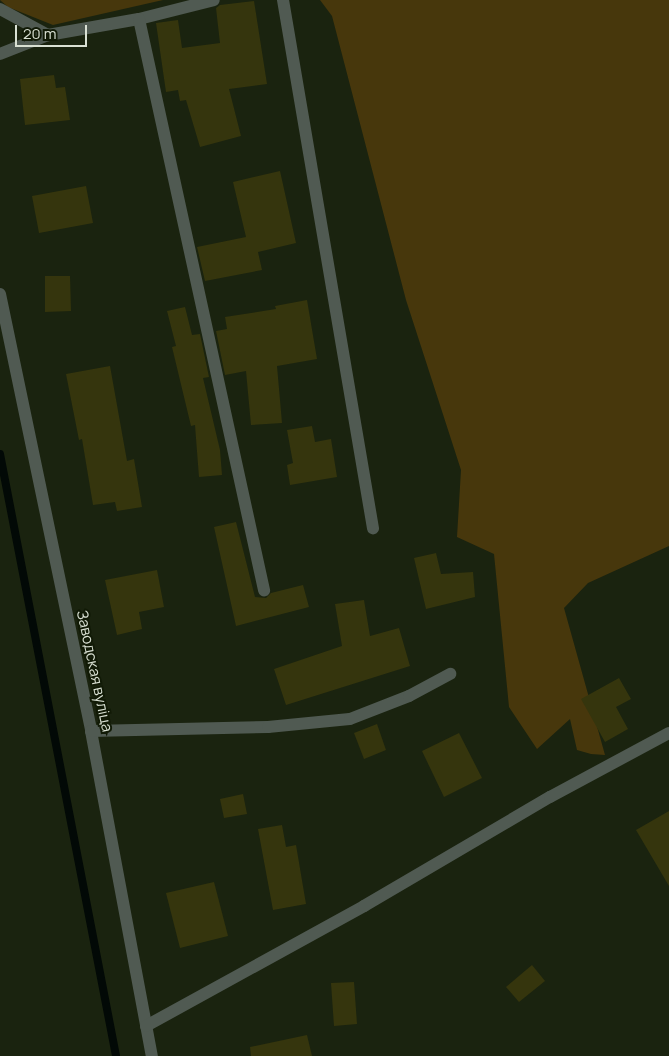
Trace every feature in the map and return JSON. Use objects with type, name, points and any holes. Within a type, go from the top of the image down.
[{"type":"street","points":[[0,54],[48,35],[139,19],[214,0]]},
{"type":"street","points":[[283,0],[373,528]]},
{"type":"street","points":[[0,10],[48,35]]},
{"type":"street","points":[[139,19],[264,590]]},
{"type":"street","name":"Заводская вуліца","points":[[0,294],[91,731],[152,1056]]},
{"type":"street","points":[[91,731],[268,727],[350,719],[409,696],[450,674]]},
{"type":"street","points":[[146,1026],[364,906],[550,797],[669,733]]},
{"type":"shaded area","points":[[0,0],[163,0],[53,25],[8,7]]},
{"type":"shaded area","points":[[320,0],[669,0],[669,546],[588,583],[564,608],[605,755],[577,750],[570,719],[537,749],[509,707],[494,554],[457,537],[461,470],[406,300],[332,16]]},
{"type":"building","points":[[254,1],[267,84],[229,89],[241,136],[200,147],[186,100],[180,101],[178,90],[166,92],[156,23],[178,20],[182,48],[220,43],[216,8],[220,5]]},
{"type":"building","points":[[54,75],[56,88],[65,87],[70,120],[25,125],[20,79]]},
{"type":"building","points":[[280,171],[296,243],[258,252],[262,270],[205,281],[197,247],[246,237],[233,182]]},
{"type":"building","points":[[86,186],[93,223],[39,233],[32,196]]},
{"type":"building","points":[[45,276],[70,276],[71,311],[45,312]]},
{"type":"building","points":[[307,300],[317,359],[277,366],[282,423],[251,425],[246,371],[225,375],[216,331],[227,329],[225,317],[276,309],[275,306]]},
{"type":"building","points":[[185,307],[192,335],[200,334],[209,377],[203,378],[220,450],[222,475],[199,477],[195,425],[191,426],[172,347],[176,346],[167,311]]},
{"type":"building","points":[[110,366],[127,461],[134,459],[142,507],[117,511],[115,502],[93,505],[82,439],[79,440],[66,374]]},
{"type":"building","points":[[312,426],[315,442],[331,439],[337,477],[290,485],[287,465],[293,463],[287,430]]},
{"type":"building","points":[[236,522],[255,597],[266,598],[271,593],[303,585],[309,607],[236,626],[214,527]]},
{"type":"building","points":[[436,553],[441,574],[473,572],[475,597],[426,609],[414,558]]},
{"type":"building","points":[[157,570],[164,607],[139,612],[142,629],[117,635],[105,580]]},
{"type":"building","points":[[364,600],[370,636],[399,628],[410,666],[286,705],[274,669],[342,646],[335,604]]},
{"type":"building","points":[[619,678],[631,699],[616,707],[628,729],[605,742],[581,699]]},
{"type":"building","points":[[377,724],[386,750],[364,759],[354,733]]},
{"type":"building","points":[[459,733],[482,778],[444,797],[422,751]]},
{"type":"building","points":[[243,794],[247,814],[224,818],[220,799]]},
{"type":"building","points":[[669,811],[669,886],[636,830]]},
{"type":"building","points":[[282,825],[286,847],[296,845],[306,904],[273,910],[258,829]]},
{"type":"building","points":[[214,882],[228,936],[180,948],[166,893]]},
{"type":"building","points":[[532,965],[545,981],[519,1002],[506,987]]},
{"type":"building","points":[[354,982],[357,1024],[334,1026],[331,983]]},
{"type":"building","points":[[307,1035],[312,1056],[251,1056],[250,1047]]},
{"type":"waterway","points":[[0,454],[116,1056]]}]
